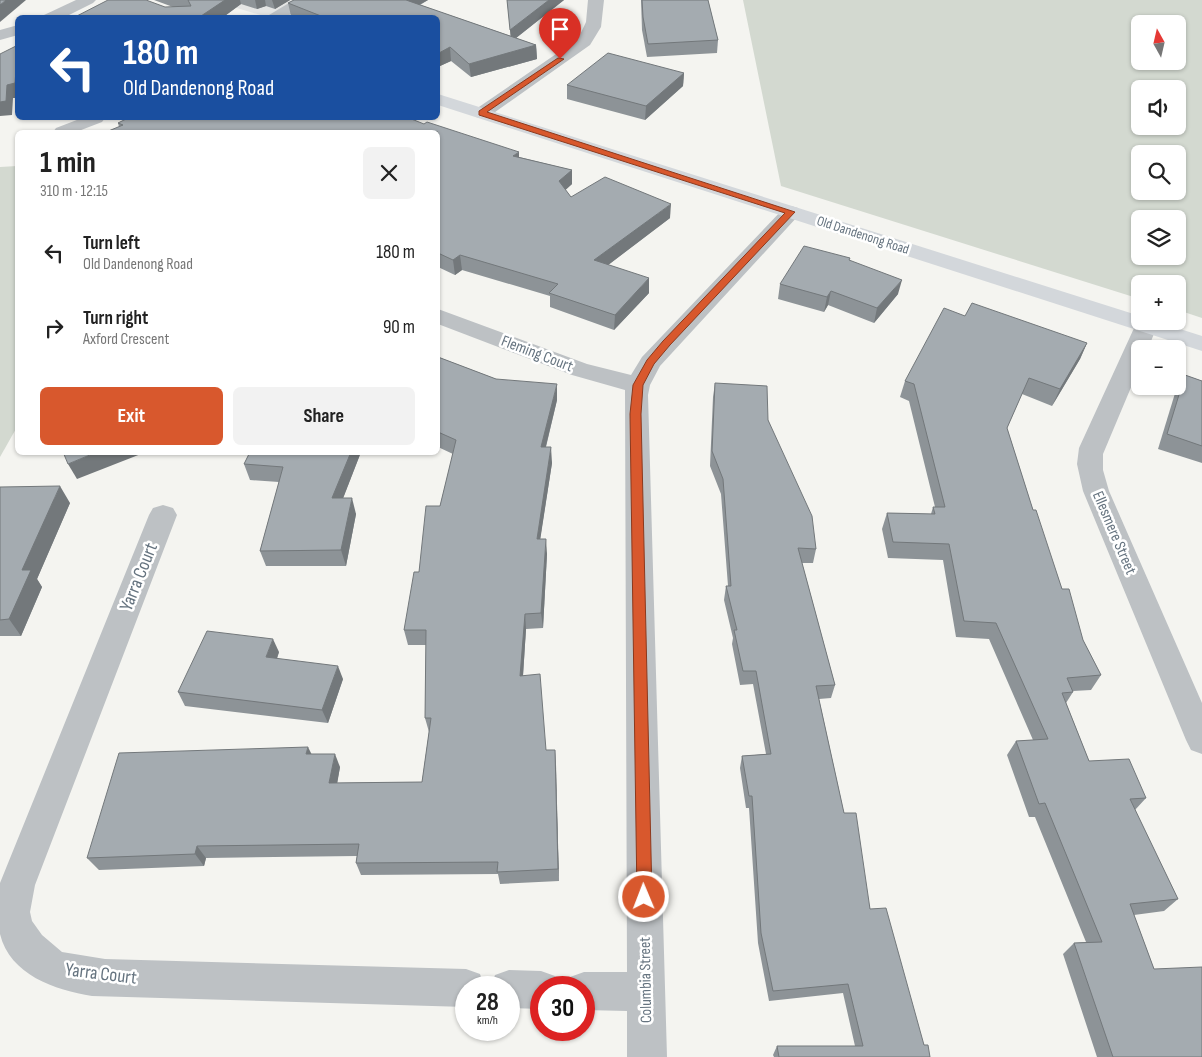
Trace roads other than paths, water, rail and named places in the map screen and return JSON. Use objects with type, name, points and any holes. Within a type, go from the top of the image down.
[{"type":"main road","name":"Old Dandenong Road","points":[[440,100],[1131,321]]},
{"type":"main road","name":"Old Dandenong Road","points":[[1158,330],[1202,344]]},
{"type":"street","points":[[56,15],[88,0]]},
{"type":"street","points":[[277,15],[305,0]]},
{"type":"street","points":[[482,113],[584,42],[592,34],[595,26],[596,0]]},
{"type":"street","points":[[0,35],[15,31]]},
{"type":"street","points":[[67,130],[91,120]]},
{"type":"street","name":"Columbia Street","points":[[647,1057],[636,443],[638,385],[650,362],[791,212]]},
{"type":"street","name":"Fleming Court","points":[[440,317],[580,370],[638,385]]},
{"type":"street","name":"Ellesmere Street","points":[[1144,330],[1092,448],[1089,466],[1096,491],[1202,740]]},
{"type":"street","name":"Yarra Court","points":[[163,515],[17,884],[12,908],[16,929],[27,948],[44,964],[72,974],[105,978],[455,988]]},
{"type":"street","points":[[595,991],[646,992]]}]
